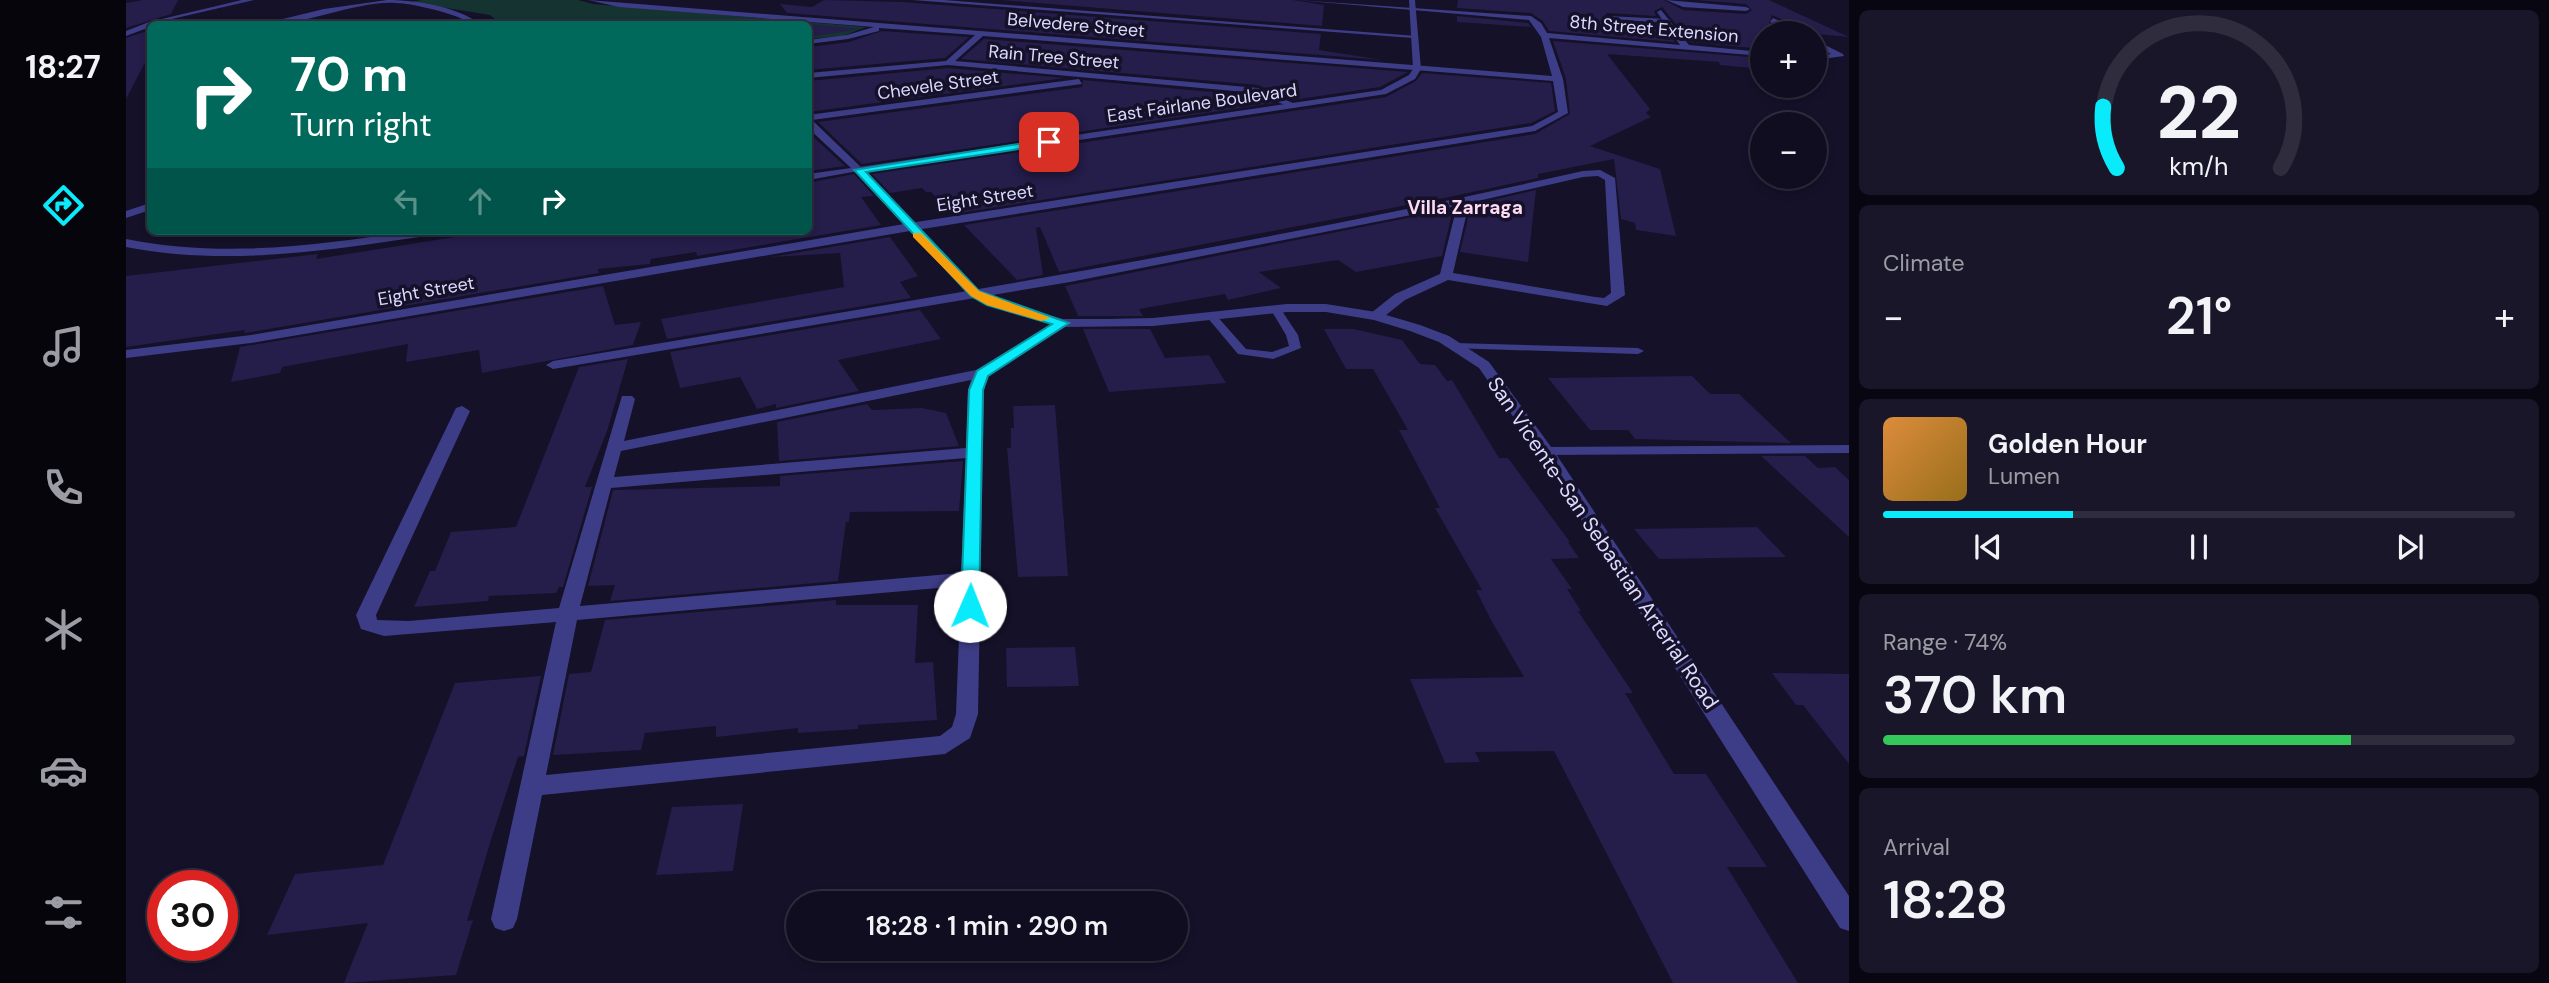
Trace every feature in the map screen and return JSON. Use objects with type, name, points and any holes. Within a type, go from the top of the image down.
[{"type":"street","points":[[167,21],[251,0]]},
{"type":"street","points":[[285,21],[398,0],[458,14],[471,21]]},
{"type":"street","name":"Belvedere Street","points":[[591,0],[619,5],[1559,79]]},
{"type":"street","points":[[915,0],[991,3],[1413,36]]},
{"type":"street","points":[[1299,0],[1411,3],[1525,17],[1536,21],[1559,79]]},
{"type":"street","points":[[1669,0],[1683,5],[1746,9]]},
{"type":"street","points":[[977,14],[991,3]]},
{"type":"street","points":[[1411,3],[1417,69]]},
{"type":"street","points":[[1661,12],[1686,47]]},
{"type":"street","points":[[955,31],[966,23]]},
{"type":"street","points":[[126,25],[147,25]]},
{"type":"street","points":[[126,34],[147,26]]},
{"type":"street","points":[[812,42],[848,37],[886,26]]},
{"type":"street","points":[[948,64],[982,33]]},
{"type":"street","name":"8th Street Extension","points":[[1543,35],[1750,53]]},
{"type":"street","points":[[1827,48],[1840,55],[1827,57]]},
{"type":"street","name":"Rain Tree Street","points":[[812,76],[948,64],[1258,91],[1295,106]]},
{"type":"street","name":"East Fairlane Boulevard","points":[[812,176],[1383,92],[1412,76],[1417,69]]},
{"type":"street","name":"Chevele Street","points":[[812,119],[1112,78]]},
{"type":"street","name":"Eight Street","points":[[126,354],[251,339],[910,227],[1535,128],[1563,113],[1559,79]]},
{"type":"street","name":"San Vicente-San Sebastian Arterial Road","points":[[812,124],[975,294],[1002,306],[1062,323],[1153,323],[1276,310],[1326,309],[1376,316],[1444,339],[1484,365],[1546,451],[1849,919]]},
{"type":"street","points":[[553,365],[975,294],[1463,203],[1583,174],[1600,173],[1611,178],[1618,295],[1607,302],[1446,276],[1400,297],[1376,316]]},
{"type":"street","points":[[1446,276],[1463,203]]},
{"type":"street","points":[[126,215],[147,207]]},
{"type":"street","points":[[126,243],[161,252],[219,255],[317,248],[406,235]]},
{"type":"street","points":[[613,448],[981,374],[1062,323]]},
{"type":"street","points":[[534,786],[945,745],[962,732],[967,714],[976,390],[981,374]]},
{"type":"street","points":[[504,919],[569,613],[628,399]]},
{"type":"street","points":[[462,411],[366,615],[368,624],[384,629],[409,628],[970,579]]},
{"type":"street","points":[[604,483],[975,452]]},
{"type":"lane","points":[[1607,18],[1668,21]]},
{"type":"lane","points":[[1211,316],[1242,352],[1273,356],[1295,348],[1293,335],[1276,310]]},
{"type":"lane","points":[[1455,346],[1638,351]]},
{"type":"lane","points":[[1546,451],[1849,449]]},
{"type":"green space","points":[[578,0],[593,4],[795,21],[497,21],[490,15],[410,2]]},
{"type":"green space","points":[[812,22],[866,27],[843,36],[812,39]]},
{"type":"building","points":[[178,0],[171,14],[126,28],[126,3]]},
{"type":"building","points":[[824,0],[902,2],[1321,34],[1319,50],[1383,60],[787,13],[780,4],[812,7]]},
{"type":"building","points":[[1001,0],[1293,0],[1324,5],[1322,26]]},
{"type":"building","points":[[1458,0],[1664,0],[1683,10],[1746,14],[1752,10],[1746,4],[1696,0],[1769,0],[1814,21],[1785,21],[1772,15],[1770,21],[1750,21],[1750,48],[1690,42],[1662,7],[1654,11],[1656,16],[1607,13],[1602,19],[1663,25],[1675,42],[1549,31],[1543,21],[1531,13],[1457,8]]},
{"type":"building","points":[[1457,16],[1528,23],[1531,27],[1457,22]]},
{"type":"building","points":[[812,24],[860,29],[812,36]]},
{"type":"building","points":[[1827,27],[1849,37],[1827,35]]},
{"type":"building","points":[[147,31],[147,59],[126,99],[126,38]]},
{"type":"building","points":[[882,31],[969,37],[945,58],[812,70],[812,47],[849,42]]},
{"type":"building","points":[[984,39],[1408,72],[1380,87],[1293,100],[1258,85],[961,59]]},
{"type":"building","points":[[1553,41],[1750,57],[1750,68],[1720,65],[1719,62],[1607,54],[1650,109],[1646,113],[1651,117],[1590,146],[1660,169],[1676,236],[1636,230],[1635,223],[1621,219],[1614,159],[1538,174],[1538,178],[1454,196],[1059,272],[1040,227],[1036,228],[1043,275],[1017,280],[964,225],[1535,134],[1570,114],[1566,79]]},
{"type":"building","points":[[948,68],[1065,78],[812,111],[812,81]]},
{"type":"building","points":[[1422,73],[1551,83],[1555,111],[1531,123],[953,214],[931,192],[922,188],[890,193],[872,174],[1386,97],[1416,81]]},
{"type":"building","points":[[1083,80],[1255,96],[1274,103],[862,164],[818,122],[1082,87]]},
{"type":"building","points":[[812,136],[845,166],[812,170]]},
{"type":"building","points":[[854,174],[874,196],[861,197],[881,225],[697,256],[696,252],[651,259],[650,264],[598,269],[599,273],[251,332],[244,333],[245,330],[126,347],[126,276],[318,254],[316,259],[467,235],[812,235],[812,182]]},
{"type":"building","points":[[1536,190],[1528,262],[1460,252],[1471,205]]},
{"type":"building","points":[[1453,209],[1442,256],[1356,272],[1338,260],[1259,272],[1281,288],[1228,300],[1225,294],[1139,309],[1143,316],[1078,316],[1065,286]]},
{"type":"building","points":[[890,237],[918,276],[900,282],[911,298],[667,339],[661,319],[844,287],[840,253],[771,257]]},
{"type":"building","points":[[603,286],[615,325],[641,322],[633,345],[482,373],[479,350],[406,362],[408,344],[282,367],[280,373],[231,382],[240,347]]},
{"type":"building","points":[[920,310],[941,339],[838,360],[859,391],[776,408],[776,404],[757,409],[740,377],[680,388],[670,352]]},
{"type":"building","points":[[1083,329],[1150,329],[1165,358],[1209,355],[1226,383],[1109,392]]},
{"type":"building","points":[[1324,329],[1354,329],[1402,340],[1420,364],[1435,365],[1447,381],[1452,380],[1499,458],[1508,458],[1570,542],[1579,558],[1551,559],[1572,589],[1567,589],[1581,611],[1578,611],[1633,693],[1625,693],[1674,774],[1706,774],[1767,867],[1727,867],[1798,983],[1673,983],[1554,751],[1475,752],[1480,762],[1445,763],[1410,679],[1524,677],[1476,590],[1482,590],[1435,508],[1440,508],[1399,430],[1408,430],[1373,369],[1346,369]]},
{"type":"building","points":[[628,359],[607,431],[585,487],[592,487],[563,587],[559,587],[556,593],[489,596],[488,601],[414,607],[430,571],[435,571],[451,532],[516,527],[579,367]]},
{"type":"building","points":[[1692,376],[1710,394],[1739,394],[1791,443],[1635,439],[1628,430],[1590,430],[1548,378]]},
{"type":"building","points":[[867,404],[872,410],[922,408],[946,413],[959,446],[779,461],[777,422]]},
{"type":"building","points":[[1055,405],[1068,576],[1018,577],[1007,448],[1011,448],[1011,428],[1014,428],[1013,406]]},
{"type":"building","points":[[1761,456],[1805,456],[1818,468],[1835,467],[1849,480],[1849,537]]},
{"type":"building","points":[[963,461],[959,511],[850,512],[849,522],[846,522],[838,581],[610,601],[615,585],[588,586],[613,490],[780,486],[780,476]]},
{"type":"building","points":[[1757,527],[1786,557],[1659,559],[1634,529]]},
{"type":"building","points":[[836,600],[836,605],[918,605],[915,663],[933,662],[937,720],[858,725],[858,729],[798,733],[798,728],[716,737],[716,726],[645,733],[641,750],[553,755],[569,674],[591,672],[605,620]]},
{"type":"building","points":[[1075,647],[1079,686],[1007,687],[1006,648]]},
{"type":"building","points":[[1772,673],[1849,674],[1849,764],[1803,705],[1796,705]]},
{"type":"building","points":[[541,676],[524,756],[518,757],[490,843],[467,921],[473,920],[456,975],[344,983],[368,923],[267,935],[295,874],[383,865],[455,683]]},
{"type":"building","points":[[743,804],[733,871],[656,875],[672,807]]},
{"type":"slow traffic","points":[[917,235],[975,294],[991,302],[1045,318]]},
{"type":"district","name":"Villa Zarraga","points":[[1465,207]]},
{"type":"route","points":[[970,606],[976,390],[981,374],[1062,323],[1012,309],[975,294],[859,170],[1049,142]]}]
